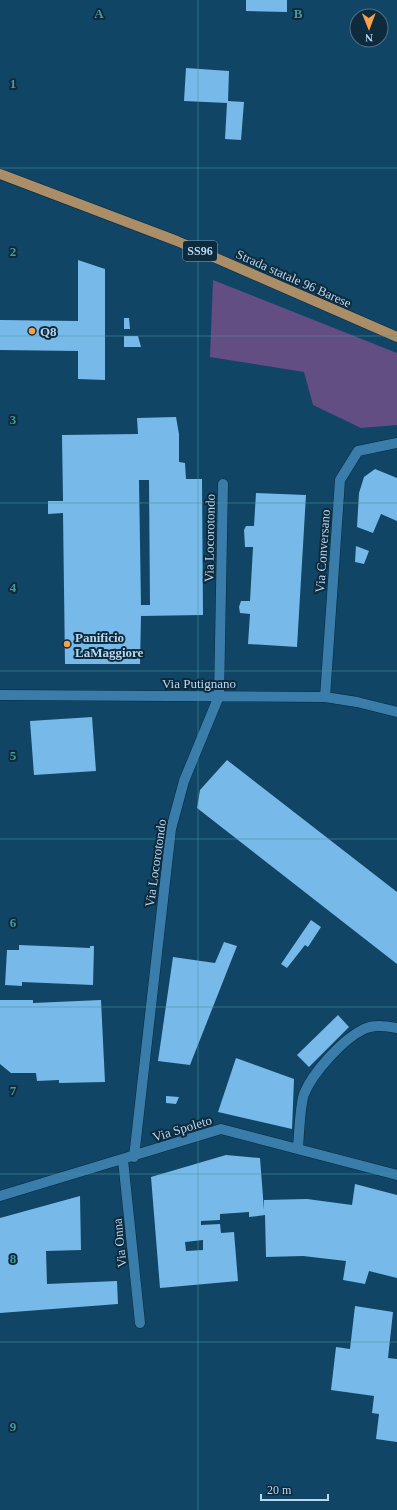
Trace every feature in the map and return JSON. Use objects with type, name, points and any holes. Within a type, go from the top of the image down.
[{"type":"main road","name":"Strada statale 96 Barese","points":[[0,174],[177,241],[397,337]]},
{"type":"street","name":"Via Conversano","points":[[325,697],[340,480],[358,451],[397,443]]},
{"type":"street","name":"Via Locorotondo","points":[[134,1156],[171,829],[184,781],[219,696],[223,484]]},
{"type":"street","name":"Via Putignano","points":[[0,695],[325,697],[357,702],[397,712]]},
{"type":"street","points":[[298,1149],[304,1094],[324,1063],[346,1042],[365,1028],[386,1026],[397,1028]]},
{"type":"street","name":"Via Spoleto","points":[[0,1196],[123,1160],[221,1129],[397,1174]]},
{"type":"street","name":"Via Onna","points":[[123,1160],[140,1323]]},
{"type":"shaded area","points":[[213,280],[397,353],[397,425],[361,428],[313,405],[304,372],[210,357]]},
{"type":"building","points":[[246,0],[287,0],[287,12],[246,11]]},
{"type":"building","points":[[186,68],[229,71],[228,101],[244,102],[241,140],[225,139],[227,103],[184,101]]},
{"type":"building","points":[[78,260],[105,269],[105,380],[78,379],[78,351],[0,350],[0,320],[78,321]]},
{"type":"building","points":[[124,318],[129,318],[130,329],[124,329]]},
{"type":"building","points":[[124,336],[138,336],[141,347],[124,347]]},
{"type":"building","points":[[176,417],[179,434],[179,462],[185,463],[186,479],[202,479],[203,615],[141,616],[140,664],[65,664],[63,513],[48,514],[48,501],[63,501],[62,435],[138,434],[137,418]],"holes":[[[139,480],[149,480],[150,605],[141,605]]]},
{"type":"building","points":[[375,469],[397,478],[397,521],[381,514],[373,533],[357,527],[359,493],[364,477]]},
{"type":"building","points":[[256,493],[306,495],[297,647],[248,644],[250,614],[240,613],[239,607],[241,601],[250,601],[253,547],[245,547],[244,530],[246,526],[254,526]]},
{"type":"building","points":[[356,546],[369,551],[364,564],[355,562]]},
{"type":"building","points":[[92,717],[96,771],[34,775],[30,721]]},
{"type":"building","points":[[227,760],[397,892],[397,964],[197,808],[200,790]]},
{"type":"building","points":[[311,920],[321,927],[308,947],[305,945],[287,968],[281,964]]},
{"type":"building","points":[[224,942],[237,946],[190,1065],[158,1061],[173,957],[215,963]]},
{"type":"building","points":[[19,945],[90,948],[90,946],[94,946],[93,985],[22,982],[22,986],[5,985],[7,950],[19,950]]},
{"type":"building","points":[[0,1000],[33,1000],[33,1003],[101,1000],[105,1082],[59,1083],[59,1080],[37,1081],[36,1073],[11,1073],[0,1064]]},
{"type":"building","points":[[338,1015],[349,1027],[309,1067],[297,1055]]},
{"type":"building","points":[[236,1058],[294,1079],[292,1129],[218,1112]]},
{"type":"building","points":[[166,1096],[179,1097],[176,1104],[166,1103]]},
{"type":"building","points":[[226,1155],[260,1158],[264,1210],[264,1200],[307,1199],[352,1205],[355,1184],[397,1195],[397,1278],[369,1271],[365,1284],[343,1280],[346,1261],[303,1256],[266,1257],[265,1215],[249,1217],[249,1212],[220,1214],[220,1220],[201,1221],[201,1225],[220,1224],[221,1233],[234,1232],[238,1281],[160,1288],[151,1177]],"holes":[[[203,1240],[203,1250],[186,1251],[185,1242]]]},
{"type":"building","points":[[80,1196],[81,1250],[46,1251],[47,1284],[117,1281],[118,1304],[0,1313],[0,1218]]},
{"type":"building","points":[[355,1306],[393,1312],[388,1358],[397,1359],[397,1442],[376,1439],[379,1414],[372,1413],[374,1396],[331,1390],[336,1347],[350,1349]]},
{"type":"place","name":"Q8","points":[[32,331]]},
{"type":"place","name":"Panificio LaMaggiore","points":[[67,644]]}]
